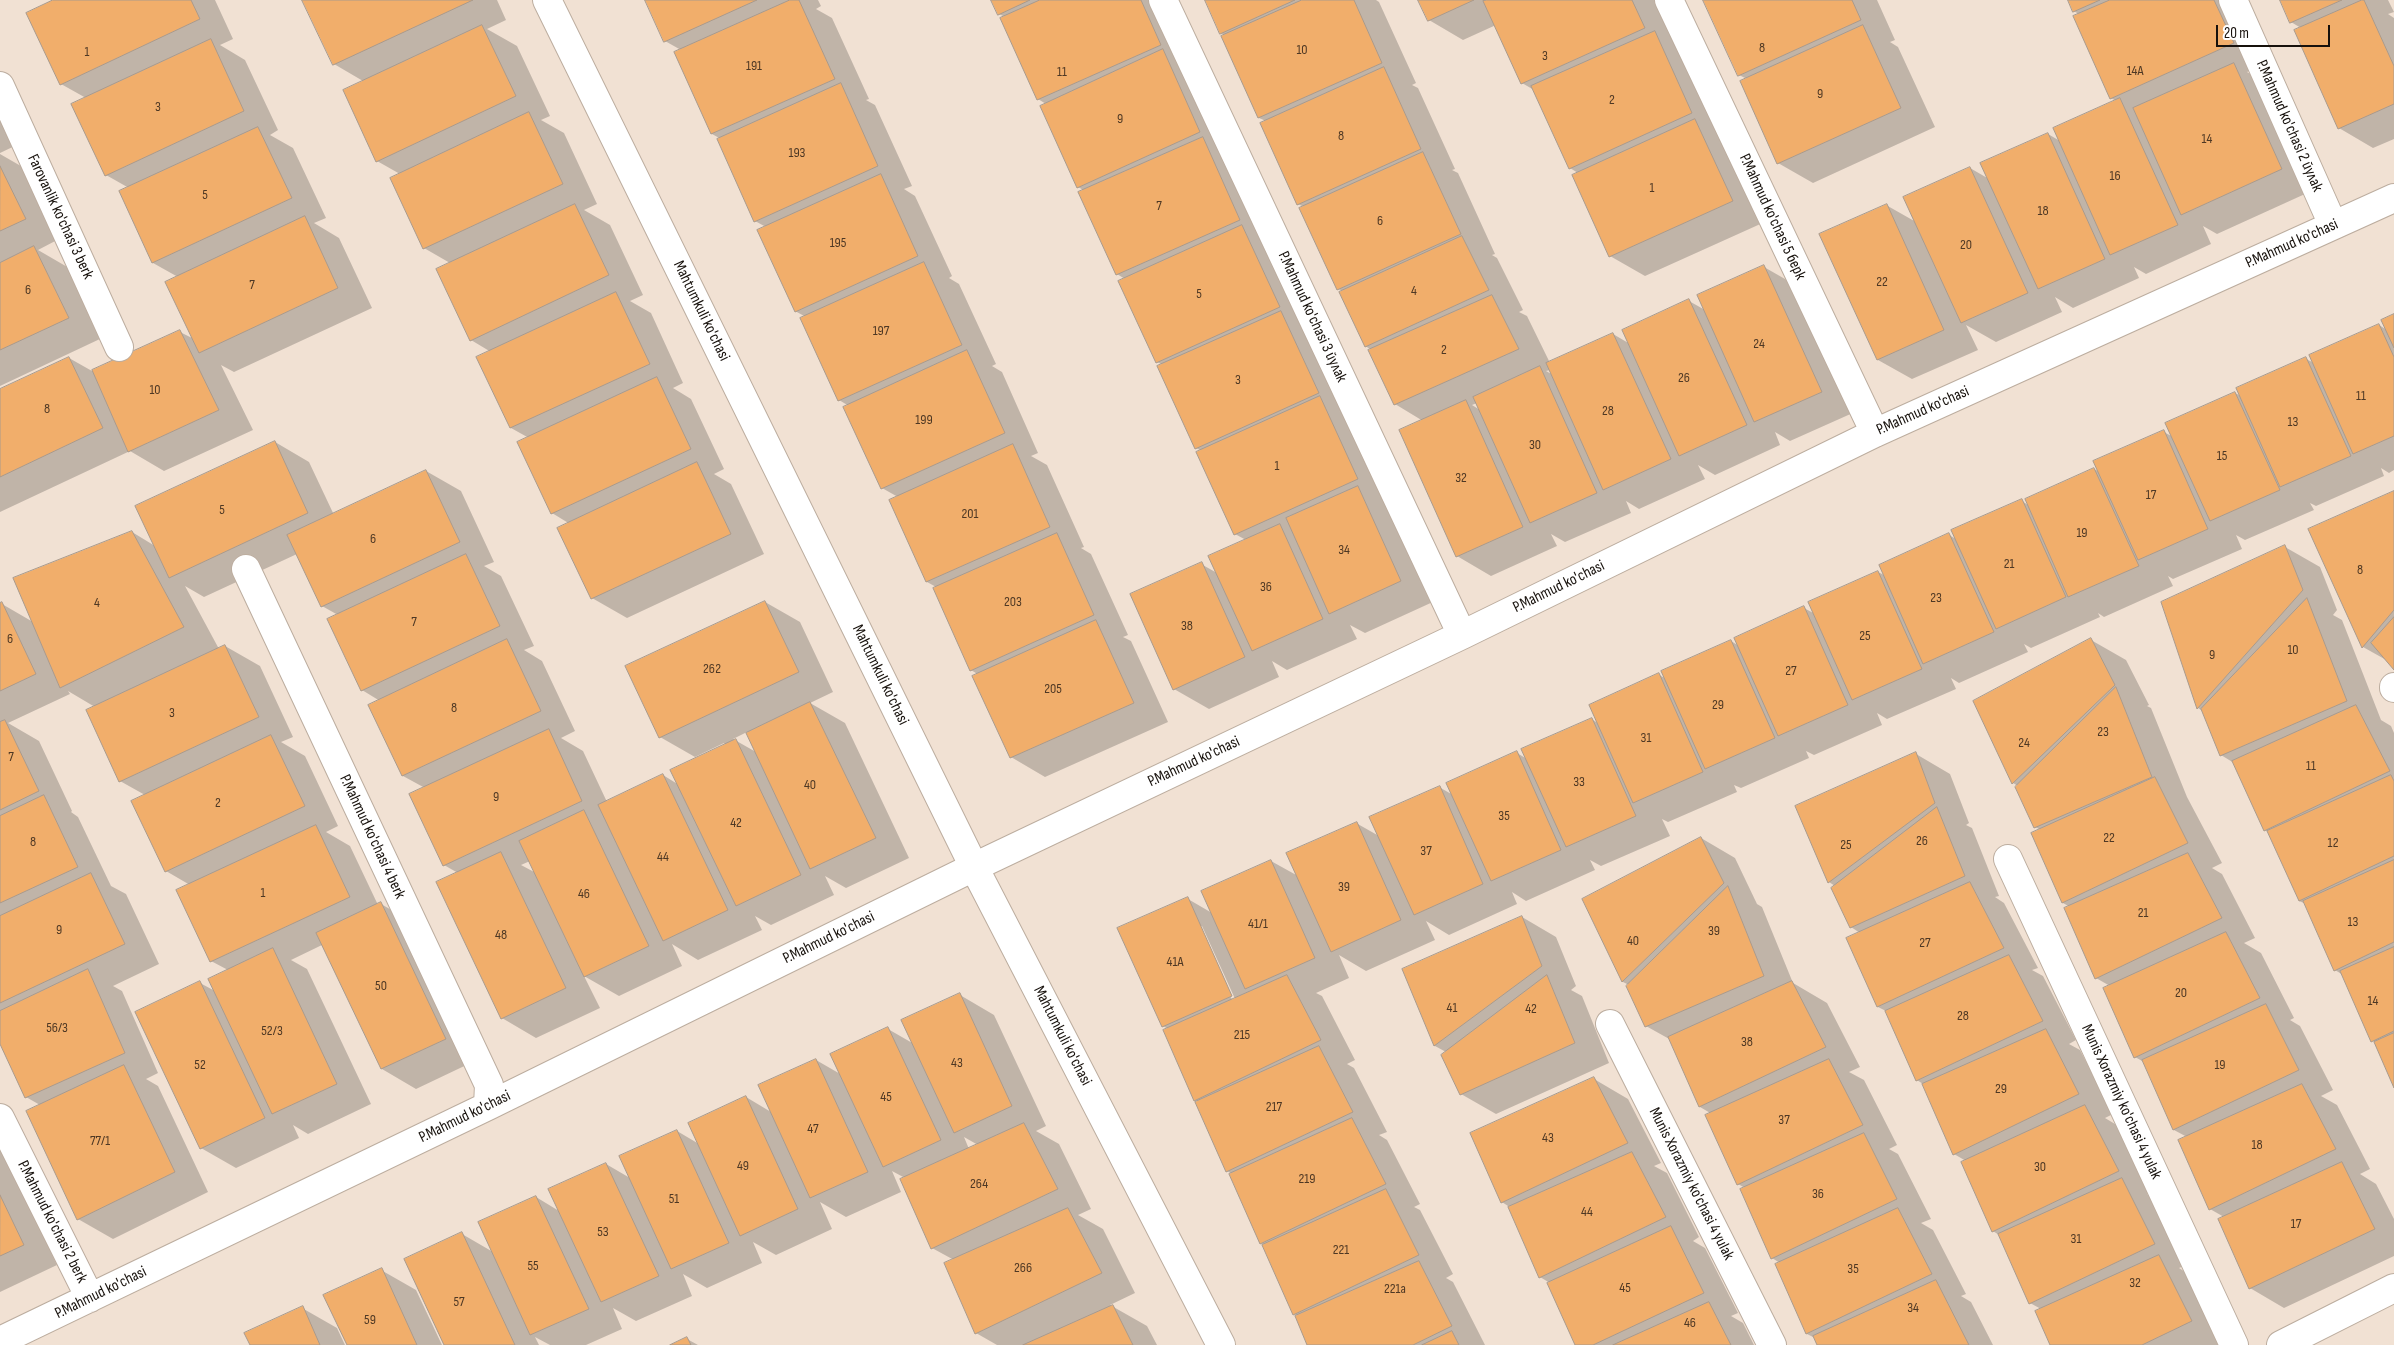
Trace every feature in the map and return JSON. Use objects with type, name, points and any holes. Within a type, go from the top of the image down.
[{"type":"street","name":"Mahtumkuli ko'chasi","points":[[547,0],[974,866],[1221,1345]]},
{"type":"street","name":"P.Mahmud ko'chasi 3 йулак","points":[[1163,0],[1462,635]]},
{"type":"street","name":"P.Mahmud ko'chasi 5 берк","points":[[1670,0],[1875,433]]},
{"type":"street","name":"P.Mahmud ko'chasi 2 йулак","points":[[2233,0],[2333,225]]},
{"type":"street","name":"Farovanlik ko'chasi 3 berk","points":[[0,86],[119,347]]},
{"type":"street","name":"P.Mahmud ko'chasi","points":[[0,1341],[488,1106],[974,866],[1462,635],[1875,433],[2394,198]]},
{"type":"street","name":"P.Mahmud ko'chasi 4 berk","points":[[246,569],[489,1085],[488,1106]]},
{"type":"street","name":"Munis Xorazmiy ko'chasi 4 yulak","points":[[2008,859],[2234,1345]]},
{"type":"street","name":"Munis Xorazmiy ko'chasi 4 yulak","points":[[1610,1024],[1772,1345]]},
{"type":"street","name":"P.Mahmud ko'chasi 2 berk","points":[[0,1118],[90,1298]]},
{"type":"street","points":[[2281,1345],[2394,1288]]},
{"type":"building","points":[[53,0],[191,0],[200,19],[60,85],[26,13]]},
{"type":"building","points":[[302,0],[473,0],[333,65]]},
{"type":"building","points":[[645,0],[757,0],[664,42]]},
{"type":"building","points":[[790,0],[799,0],[835,79],[711,134],[674,52]]},
{"type":"building","points":[[991,0],[1030,0],[998,15]]},
{"type":"building","points":[[1040,0],[1141,0],[1161,45],[1037,100],[1000,18]]},
{"type":"building","points":[[1205,0],[1295,0],[1220,34]]},
{"type":"building","points":[[1302,0],[1354,0],[1382,63],[1258,118],[1221,36]]},
{"type":"building","points":[[1418,0],[1474,0],[1428,21]]},
{"type":"building","points":[[1632,0],[1645,28],[1521,84],[1483,1]]},
{"type":"building","points":[[1703,0],[1852,0],[1861,20],[1738,76]]},
{"type":"building","points":[[2068,0],[2100,0],[2073,12]]},
{"type":"building","points":[[2110,0],[2214,0],[2234,43],[2110,99],[2073,16]]},
{"type":"building","points":[[2280,0],[2342,0],[2290,23]]},
{"type":"building","points":[[2364,0],[2394,66],[2394,104],[2338,129],[2294,30]]},
{"type":"building","points":[[482,25],[516,96],[376,162],[343,90]]},
{"type":"building","points":[[1863,25],[1901,108],[1777,164],[1740,81]]},
{"type":"building","points":[[1655,31],[1692,113],[1569,169],[1531,86]]},
{"type":"building","points":[[211,39],[244,111],[105,176],[71,104]]},
{"type":"building","points":[[1163,49],[1200,132],[1077,188],[1040,106]]},
{"type":"building","points":[[2234,63],[2282,169],[2181,215],[2133,108]]},
{"type":"building","points":[[1384,67],[1421,149],[1297,205],[1260,123]]},
{"type":"building","points":[[841,83],[878,166],[754,222],[717,139]]},
{"type":"building","points":[[2120,98],[2178,225],[2110,255],[2053,128]]},
{"type":"building","points":[[529,112],[563,184],[423,249],[390,178]]},
{"type":"building","points":[[1695,119],[1733,201],[1609,257],[1572,175]]},
{"type":"building","points":[[258,127],[292,198],[152,263],[119,191]]},
{"type":"building","points":[[2048,133],[2105,259],[2038,289],[1980,163]]},
{"type":"building","points":[[1203,137],[1240,220],[1116,275],[1078,192]]},
{"type":"building","points":[[1423,152],[1461,234],[1337,290],[1299,208]]},
{"type":"building","points":[[0,166],[26,219],[0,231]]},
{"type":"building","points":[[1970,167],[2028,293],[1961,323],[1903,197]]},
{"type":"building","points":[[881,174],[918,256],[795,312],[757,230]]},
{"type":"building","points":[[575,204],[609,275],[470,341],[436,269]]},
{"type":"building","points":[[1887,204],[1944,330],[1877,360],[1819,234]]},
{"type":"building","points":[[305,216],[338,288],[199,353],[165,282]]},
{"type":"building","points":[[1242,225],[1280,307],[1156,363],[1118,281]]},
{"type":"building","points":[[1462,236],[1489,290],[1365,347],[1339,292]]},
{"type":"building","points":[[34,246],[69,318],[0,350],[0,263]]},
{"type":"building","points":[[924,262],[962,345],[838,401],[800,318]]},
{"type":"building","points":[[1764,265],[1822,392],[1754,422],[1697,295]]},
{"type":"building","points":[[616,292],[650,364],[510,428],[476,357]]},
{"type":"building","points":[[1492,295],[1519,349],[1394,405],[1368,350]]},
{"type":"building","points":[[1689,299],[1747,425],[1679,456],[1622,330]]},
{"type":"building","points":[[1281,311],[1319,393],[1195,449],[1157,366]]},
{"type":"building","points":[[2394,314],[2394,348],[2381,320]]},
{"type":"building","points":[[2379,324],[2394,357],[2394,436],[2353,454],[2309,355]]},
{"type":"building","points":[[180,330],[219,410],[128,452],[92,370]]},
{"type":"building","points":[[1613,333],[1671,459],[1603,490],[1546,363]]},
{"type":"building","points":[[967,350],[1005,433],[881,489],[843,407]]},
{"type":"building","points":[[69,357],[103,428],[0,477],[0,389]]},
{"type":"building","points":[[2306,357],[2351,456],[2280,487],[2236,388]]},
{"type":"building","points":[[1540,366],[1597,493],[1530,523],[1473,397]]},
{"type":"building","points":[[657,377],[691,449],[551,514],[517,442]]},
{"type":"building","points":[[2235,392],[2280,490],[2210,521],[2165,423]]},
{"type":"building","points":[[1320,396],[1358,479],[1234,535],[1196,452]]},
{"type":"building","points":[[1466,400],[1523,527],[1456,557],[1399,430]]},
{"type":"building","points":[[2164,430],[2208,529],[2138,560],[2093,461]]},
{"type":"building","points":[[275,441],[308,513],[169,578],[135,506]]},
{"type":"building","points":[[1013,444],[1050,527],[926,582],[889,500]]},
{"type":"building","points":[[697,462],[731,534],[591,599],[557,528]]},
{"type":"building","points":[[2094,468],[2139,566],[2068,597],[2025,499]]},
{"type":"building","points":[[426,470],[460,542],[321,607],[287,535]]},
{"type":"building","points":[[1358,486],[1401,581],[1329,614],[1286,518]]},
{"type":"building","points":[[2394,491],[2394,610],[2362,648],[2308,529]]},
{"type":"building","points":[[2022,499],[2066,597],[1996,629],[1951,530]]},
{"type":"building","points":[[1280,524],[1323,619],[1252,651],[1208,556]]},
{"type":"building","points":[[132,531],[184,627],[60,688],[13,578]]},
{"type":"building","points":[[1057,533],[1094,615],[970,671],[933,588]]},
{"type":"building","points":[[1949,533],[1994,632],[1923,664],[1879,565]]},
{"type":"building","points":[[2285,545],[2303,590],[2197,709],[2161,602]]},
{"type":"building","points":[[466,554],[500,626],[361,691],[327,619]]},
{"type":"building","points":[[1202,562],[1245,657],[1173,690],[1130,594]]},
{"type":"building","points":[[1878,571],[1922,669],[1852,700],[1808,602]]},
{"type":"building","points":[[2307,598],[2347,701],[2220,756],[2201,709]]},
{"type":"building","points":[[765,601],[799,672],[659,738],[625,666]]},
{"type":"building","points":[[2,602],[36,674],[0,691],[0,603]]},
{"type":"building","points":[[1804,606],[1848,705],[1778,736],[1734,638]]},
{"type":"building","points":[[2394,617],[2394,670],[2371,643]]},
{"type":"building","points":[[1096,620],[1134,703],[1010,758],[972,676]]},
{"type":"building","points":[[2091,638],[2115,685],[2012,784],[1973,701]]},
{"type":"building","points":[[507,639],[541,711],[402,776],[368,705]]},
{"type":"building","points":[[1731,640],[1775,738],[1705,769],[1661,671]]},
{"type":"building","points":[[225,645],[259,717],[119,782],[86,710]]},
{"type":"building","points":[[1659,673],[1703,772],[1633,803],[1589,705]]},
{"type":"building","points":[[2116,687],[2152,777],[2034,828],[2015,787]]},
{"type":"building","points":[[810,702],[876,838],[810,869],[746,733]]},
{"type":"building","points":[[2356,705],[2390,771],[2264,831],[2232,761]]},
{"type":"building","points":[[1592,718],[1636,816],[1566,847],[1521,749]]},
{"type":"building","points":[[5,720],[39,791],[0,810],[0,722]]},
{"type":"building","points":[[549,729],[582,801],[443,866],[409,794]]},
{"type":"building","points":[[271,735],[305,806],[165,872],[131,801]]},
{"type":"building","points":[[736,739],[801,875],[736,906],[670,770]]},
{"type":"building","points":[[1517,751],[1561,850],[1491,881],[1446,783]]},
{"type":"building","points":[[1916,752],[1935,803],[1828,883],[1795,806]]},
{"type":"building","points":[[663,774],[728,910],[663,941],[598,805]]},
{"type":"building","points":[[2391,775],[2394,781],[2394,856],[2299,901],[2267,831]]},
{"type":"building","points":[[2155,777],[2188,843],[2062,903],[2031,833]]},
{"type":"building","points":[[1440,786],[1483,884],[1414,915],[1369,817]]},
{"type":"building","points":[[44,795],[78,867],[0,903],[0,816]]},
{"type":"building","points":[[1937,807],[1965,876],[1850,928],[1831,888]]},
{"type":"building","points":[[584,810],[649,946],[584,977],[519,841]]},
{"type":"building","points":[[1357,822],[1401,920],[1331,952],[1286,853]]},
{"type":"building","points":[[316,825],[350,897],[210,962],[176,890]]},
{"type":"building","points":[[1701,837],[1724,883],[1622,982],[1582,899]]},
{"type":"building","points":[[501,852],[566,988],[501,1019],[436,882]]},
{"type":"building","points":[[2188,853],[2222,918],[2095,979],[2064,908]]},
{"type":"building","points":[[1271,860],[1315,958],[1245,989],[1201,891]]},
{"type":"building","points":[[2394,860],[2394,942],[2334,971],[2303,901]]},
{"type":"building","points":[[91,873],[125,944],[0,1003],[0,916]]},
{"type":"building","points":[[1970,882],[2004,948],[1877,1007],[1846,938]]},
{"type":"building","points":[[1728,886],[1764,976],[1645,1027],[1626,986]]},
{"type":"building","points":[[1188,897],[1232,996],[1162,1027],[1117,928]]},
{"type":"building","points":[[381,902],[446,1039],[381,1069],[316,933]]},
{"type":"building","points":[[1522,916],[1542,966],[1434,1046],[1402,969]]},
{"type":"building","points":[[2226,932],[2260,998],[2134,1058],[2103,988]]},
{"type":"building","points":[[2394,947],[2394,1031],[2371,1042],[2340,971]]},
{"type":"building","points":[[273,948],[337,1084],[272,1114],[208,979]]},
{"type":"building","points":[[2009,955],[2043,1021],[1916,1081],[1885,1011]]},
{"type":"building","points":[[88,969],[125,1053],[25,1098],[0,1044],[0,1011]]},
{"type":"building","points":[[1287,975],[1321,1040],[1194,1101],[1163,1030]]},
{"type":"building","points":[[1547,975],[1575,1043],[1460,1095],[1441,1055]]},
{"type":"building","points":[[200,981],[265,1118],[200,1149],[135,1012]]},
{"type":"building","points":[[1792,981],[1826,1047],[1699,1107],[1668,1037]]},
{"type":"building","points":[[960,993],[1012,1106],[954,1133],[901,1020]]},
{"type":"building","points":[[2266,1004],[2299,1070],[2173,1130],[2142,1060]]},
{"type":"building","points":[[888,1027],[941,1140],[883,1167],[830,1054]]},
{"type":"building","points":[[2046,1029],[2079,1094],[1953,1155],[1922,1084]]},
{"type":"building","points":[[2394,1033],[2394,1088],[2374,1042]]},
{"type":"building","points":[[1319,1046],[1353,1112],[1226,1172],[1195,1102]]},
{"type":"building","points":[[816,1059],[868,1172],[810,1198],[758,1085]]},
{"type":"building","points":[[1829,1059],[1863,1125],[1737,1185],[1705,1115]]},
{"type":"building","points":[[124,1065],[175,1172],[77,1220],[26,1111]]},
{"type":"building","points":[[1594,1077],[1628,1143],[1501,1203],[1470,1133]]},
{"type":"building","points":[[2302,1084],[2336,1149],[2209,1210],[2178,1140]]},
{"type":"building","points":[[746,1096],[798,1209],[740,1236],[688,1123]]},
{"type":"building","points":[[2085,1105],[2119,1171],[1992,1232],[1961,1162]]},
{"type":"building","points":[[1352,1118],[1386,1184],[1260,1244],[1229,1174]]},
{"type":"building","points":[[1024,1123],[1058,1189],[931,1249],[900,1179]]},
{"type":"building","points":[[677,1130],[729,1243],[671,1269],[619,1156]]},
{"type":"building","points":[[1864,1133],[1897,1199],[1771,1259],[1740,1189]]},
{"type":"building","points":[[1632,1152],[1666,1217],[1539,1278],[1508,1207]]},
{"type":"building","points":[[2342,1162],[2375,1229],[2249,1289],[2218,1219]]},
{"type":"building","points":[[606,1163],[659,1276],[601,1302],[548,1189]]},
{"type":"building","points":[[2122,1178],[2155,1244],[2029,1304],[1998,1234]]},
{"type":"building","points":[[1386,1189],[1419,1255],[1293,1315],[1262,1245]]},
{"type":"building","points":[[0,1195],[24,1245],[0,1256]]},
{"type":"building","points":[[536,1196],[589,1309],[530,1335],[478,1222]]},
{"type":"building","points":[[1068,1208],[1102,1273],[975,1334],[944,1263]]},
{"type":"building","points":[[1898,1208],[1932,1274],[1806,1334],[1775,1264]]},
{"type":"building","points":[[1671,1226],[1704,1293],[1593,1345],[1575,1345],[1547,1283]]},
{"type":"building","points":[[462,1232],[515,1345],[444,1345],[404,1259]]},
{"type":"building","points":[[2159,1255],[2192,1321],[2142,1345],[2050,1345],[2035,1311]]},
{"type":"building","points":[[1419,1261],[1452,1326],[1413,1345],[1307,1345],[1295,1316]]},
{"type":"building","points":[[382,1268],[417,1345],[347,1345],[323,1295]]},
{"type":"building","points":[[1936,1280],[1969,1345],[1817,1345],[1813,1336]]},
{"type":"building","points":[[1709,1302],[1731,1345],[1613,1345]]},
{"type":"building","points":[[1113,1305],[1133,1345],[1023,1345]]},
{"type":"building","points":[[303,1306],[320,1345],[250,1345],[244,1333]]},
{"type":"building","points":[[1452,1331],[1459,1345],[1422,1345]]},
{"type":"building","points":[[687,1337],[691,1345],[670,1345]]}]
